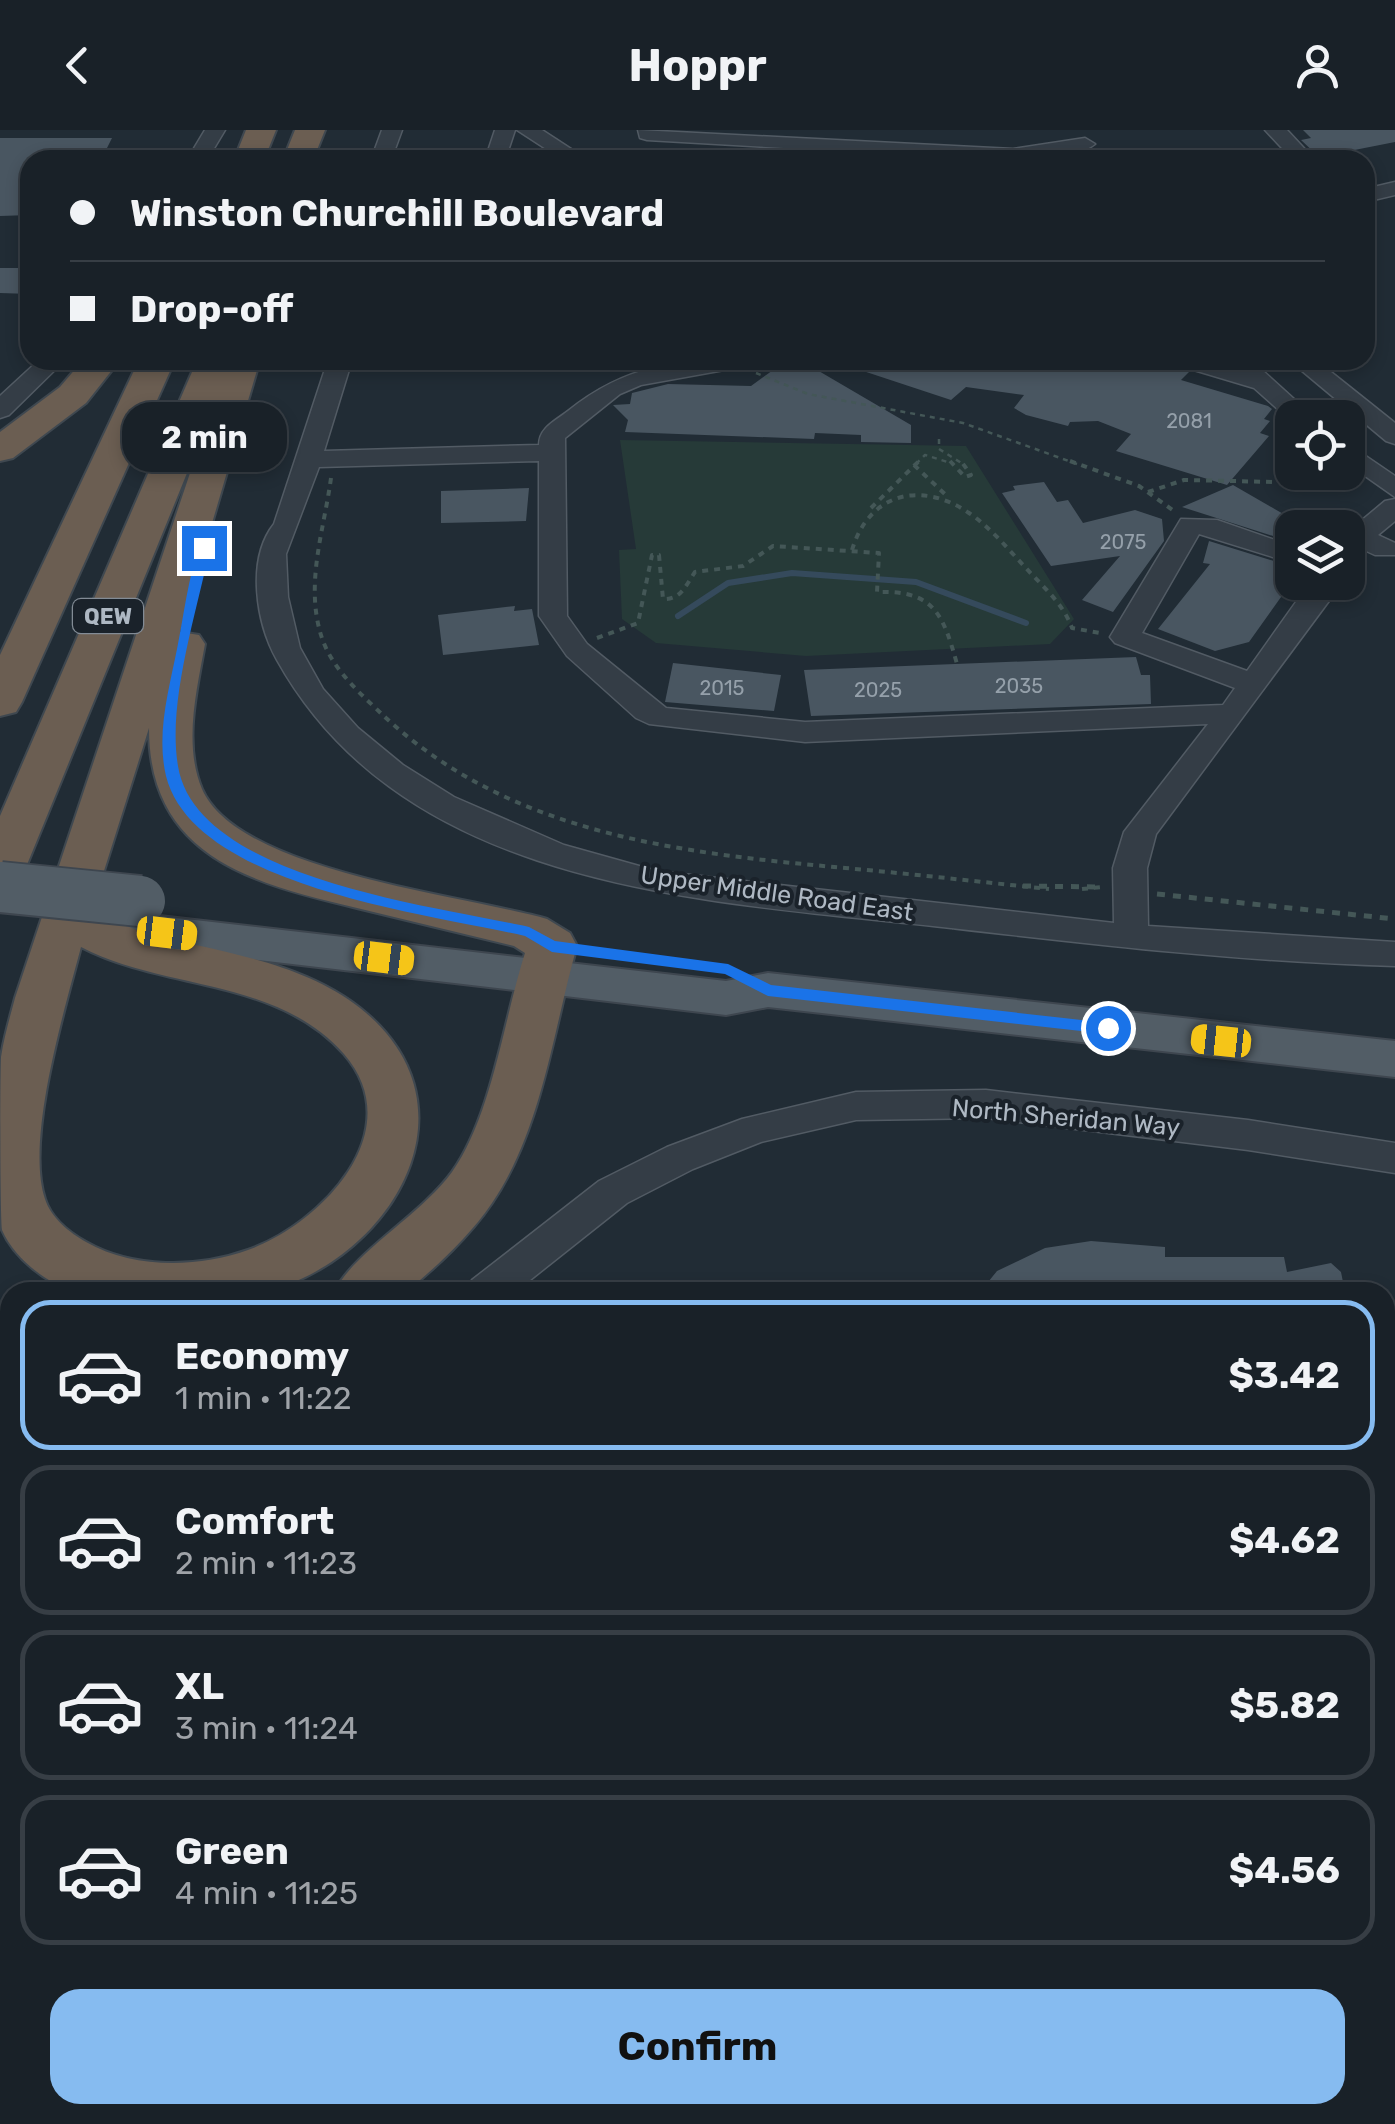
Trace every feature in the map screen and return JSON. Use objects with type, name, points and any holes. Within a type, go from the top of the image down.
[{"type":"highway","points":[[0,450],[73,395],[94,370]]},
{"type":"highway","name":"QEW","points":[[0,702],[152,370]]},
{"type":"highway","name":"QEW","points":[[0,872],[211,370]]},
{"type":"highway","points":[[121,1282],[74,1264],[42,1240],[20,1209],[10,1169],[15,1106],[51,954],[218,454],[239,370]]},
{"type":"highway","points":[[218,454],[218,481],[169,735],[174,781],[194,816],[232,849],[289,875],[529,932],[547,962],[503,1118],[480,1175],[394,1269],[377,1282]]},
{"type":"highway","points":[[119,925],[226,971],[299,996],[357,1036],[386,1075],[395,1110],[383,1168],[342,1220],[302,1251],[252,1274],[219,1282]]},
{"type":"main road","points":[[0,887],[119,925]]},
{"type":"main road","points":[[0,914],[547,962],[726,998],[768,990],[1395,1060]]},
{"type":"street","points":[[526,130],[561,150]]},
{"type":"street","points":[[648,130],[647,134],[914,150]]},
{"type":"street","points":[[1275,130],[1295,150]]},
{"type":"street","points":[[668,150],[699,137]]},
{"type":"street","points":[[1050,150],[1086,145]]},
{"type":"street","points":[[0,410],[42,370]]},
{"type":"street","name":"Upper Middle Road East","points":[[311,370],[261,528],[274,543],[280,636],[293,669],[315,699],[380,762],[428,796],[554,852],[655,881],[1131,937],[1395,954]]},
{"type":"street","name":"Upper Middle Road East","points":[[274,543],[287,526],[320,458],[338,370]]},
{"type":"street","points":[[677,370],[612,390],[552,436],[550,453],[552,616],[576,650],[646,711],[660,717],[805,732],[1230,714]]},
{"type":"street","points":[[1219,370],[1262,383]]},
{"type":"street","points":[[1247,370],[1282,400]]},
{"type":"street","points":[[1313,370],[1395,436]]},
{"type":"street","points":[[320,458],[550,453]]},
{"type":"street","points":[[1365,465],[1395,489]]},
{"type":"street","points":[[1390,547],[1360,537],[1395,507]]},
{"type":"street","points":[[1253,684],[1125,636],[1191,525],[1217,528],[1275,549]]},
{"type":"street","points":[[1365,560],[1390,547]]},
{"type":"street","points":[[1131,937],[1130,868],[1140,832],[1316,600]]},
{"type":"street","name":"North Sheridan Way","points":[[499,1282],[613,1192],[680,1158],[754,1128],[856,1106],[986,1104],[1248,1135],[1395,1158]]},
{"type":"path","points":[[754,370],[808,394],[963,422],[1148,492],[1191,525]]},
{"type":"path","points":[[852,550],[862,518],[925,455],[953,462],[965,476],[971,476],[962,460],[939,448],[939,439]]},
{"type":"path","points":[[320,458],[313,567],[316,613],[327,654],[398,734],[488,790],[587,830],[699,856],[1064,890],[1130,890],[1395,918]]},
{"type":"path","points":[[914,465],[950,500],[986,526],[1064,610],[1072,628],[1125,636]]},
{"type":"path","points":[[1148,492],[1184,480],[1275,482]]},
{"type":"path","points":[[870,510],[918,495],[950,500]]},
{"type":"path","points":[[597,638],[638,623],[652,555],[659,555],[663,599],[669,600],[679,596],[695,572],[744,566],[773,546],[852,550],[878,553],[876,589],[914,593],[939,612],[957,664]]},
{"type":"green space","points":[[620,440],[966,446],[1074,619],[1050,644],[806,656],[656,643],[622,619],[619,550],[636,549]]},
{"type":"building","points":[[1303,130],[1395,130],[1395,142],[1354,150],[1312,150],[1301,140],[1311,138]]},
{"type":"building","points":[[0,138],[112,138],[106,150],[20,150],[20,215],[0,216]]},
{"type":"building","points":[[0,268],[20,268],[20,294],[0,293]]},
{"type":"building","points":[[773,370],[817,370],[911,425],[911,443],[861,442],[861,435],[815,433],[814,439],[625,432],[628,420],[613,405],[630,404],[632,393],[668,384],[751,386]]},
{"type":"building","points":[[860,370],[1184,370],[1189,372],[1181,380],[1272,409],[1264,419],[1270,421],[1260,433],[1269,436],[1227,485],[1116,451],[1131,434],[1098,421],[1070,422],[1068,426],[1026,415],[1014,408],[1024,395],[966,387],[951,400]]},
{"type":"building","points":[[1044,482],[1057,502],[1068,500],[1083,523],[1135,510],[1162,519],[1164,541],[1113,612],[1082,600],[1120,556],[1051,566],[1002,493],[1015,490],[1013,486]]},
{"type":"building","points":[[1233,485],[1276,510],[1275,537],[1182,507]]},
{"type":"building","points":[[529,488],[526,521],[441,523],[441,491]]},
{"type":"building","points":[[1209,541],[1275,561],[1275,600],[1279,600],[1249,642],[1215,651],[1158,629],[1210,564],[1203,563]]},
{"type":"building","points":[[515,606],[514,611],[532,609],[539,645],[443,655],[438,615]]},
{"type":"building","points":[[1136,657],[1141,675],[1150,675],[1151,704],[811,716],[804,670]]},
{"type":"building","points":[[673,663],[781,675],[774,711],[665,702]]},
{"type":"building","points":[[1091,1241],[1165,1247],[1165,1257],[1284,1257],[1287,1272],[1331,1263],[1341,1272],[1343,1282],[988,1282],[997,1271],[1045,1248]]},
{"type":"waterway","points":[[678,616],[728,583],[792,573],[916,582],[1026,623]]},
{"type":"route","points":[[204,548],[170,715],[170,761],[174,781],[194,816],[218,839],[258,864],[336,888],[529,932],[552,946],[728,969],[768,990],[1108,1028]]}]
